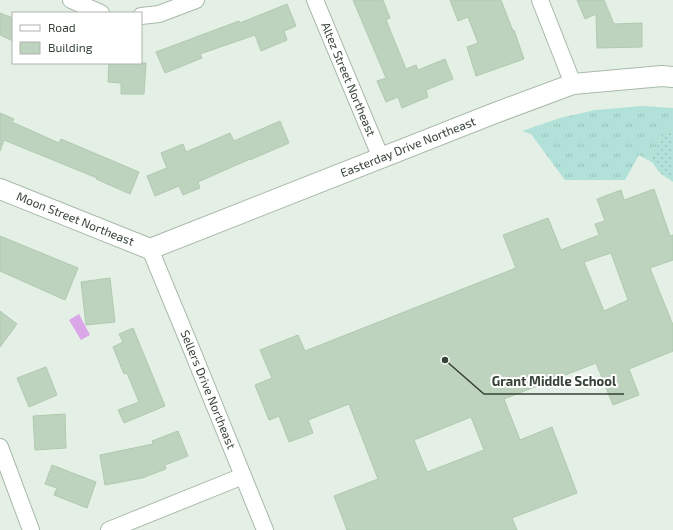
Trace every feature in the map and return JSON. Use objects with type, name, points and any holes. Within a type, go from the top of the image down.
[{"type":"street","points":[[71,0],[99,12]]},
{"type":"street","points":[[142,16],[159,14],[196,0]]},
{"type":"street","name":"Altez Street Northeast","points":[[315,0],[381,158]]},
{"type":"street","points":[[540,0],[573,84]]},
{"type":"street","name":"Easterday Drive Northeast","points":[[150,249],[573,84],[662,76],[673,77]]},
{"type":"street","name":"Moon Street Northeast","points":[[0,189],[150,249]]},
{"type":"street","name":"Sellers Drive Northeast","points":[[150,249],[265,530]]},
{"type":"street","points":[[0,447],[31,530]]},
{"type":"street","points":[[109,530],[243,476]]},
{"type":"green space","points":[[642,106],[673,108],[673,133],[666,132],[648,160],[639,155],[625,180],[565,180],[531,134],[522,131],[560,118],[595,110]]},
{"type":"green space","points":[[666,132],[673,133],[673,182],[661,174],[652,162],[648,160]]},
{"type":"shaded area","points":[[79,314],[90,335],[81,340],[69,320]]},
{"type":"building","points":[[353,0],[383,0],[390,18],[386,20],[406,69],[416,65],[418,70],[445,59],[453,79],[426,90],[428,97],[402,108],[398,97],[386,102],[377,81],[386,78]]},
{"type":"building","points":[[450,0],[501,0],[513,31],[514,30],[524,59],[476,76],[467,47],[478,43],[468,17],[458,21]]},
{"type":"building","points":[[577,0],[604,0],[614,24],[642,23],[642,47],[597,48],[596,14],[585,19]]},
{"type":"building","points":[[287,4],[296,26],[284,31],[287,40],[261,51],[255,35],[200,54],[202,58],[165,73],[156,52],[239,21],[240,23]]},
{"type":"building","points":[[0,13],[12,18],[12,41],[0,35]]},
{"type":"building","points":[[146,63],[144,94],[121,94],[121,83],[108,82],[109,64]]},
{"type":"building","points":[[0,113],[14,119],[12,122],[59,143],[61,139],[139,172],[130,194],[96,179],[97,178],[4,140],[0,151]]},
{"type":"building","points":[[280,121],[289,143],[198,182],[200,188],[183,195],[179,186],[155,196],[147,176],[167,168],[161,153],[183,144],[186,152],[230,133],[234,141]]},
{"type":"building","points":[[654,189],[670,236],[673,235],[673,260],[650,268],[673,325],[673,351],[629,369],[639,395],[613,405],[596,363],[504,399],[520,440],[552,427],[577,493],[512,518],[517,530],[347,530],[334,496],[378,479],[349,404],[308,420],[313,433],[289,442],[279,416],[269,420],[255,385],[272,378],[260,350],[298,335],[305,351],[516,268],[503,235],[548,218],[561,250],[599,235],[595,224],[605,221],[597,199],[621,190],[624,200]],"holes":[[[611,253],[628,300],[604,311],[584,262]],[[471,417],[484,450],[427,472],[414,440]]]},
{"type":"building","points":[[0,236],[78,268],[65,300],[0,271]]},
{"type":"building","points":[[110,278],[115,322],[86,325],[81,282]]},
{"type":"building","points":[[0,311],[17,324],[0,347]]},
{"type":"building","points":[[133,328],[165,406],[124,423],[118,410],[139,402],[127,373],[124,374],[113,347],[123,342],[119,334]]},
{"type":"building","points":[[46,367],[57,395],[29,407],[17,378]]},
{"type":"building","points":[[65,414],[66,448],[35,450],[33,416]]},
{"type":"building","points":[[178,431],[188,456],[165,465],[166,469],[142,478],[105,485],[100,455],[153,444],[152,441]]},
{"type":"building","points":[[52,465],[96,482],[87,508],[54,495],[57,488],[45,484]]},
{"type":"place","name":"Grant Middle School","points":[[445,360]]}]
